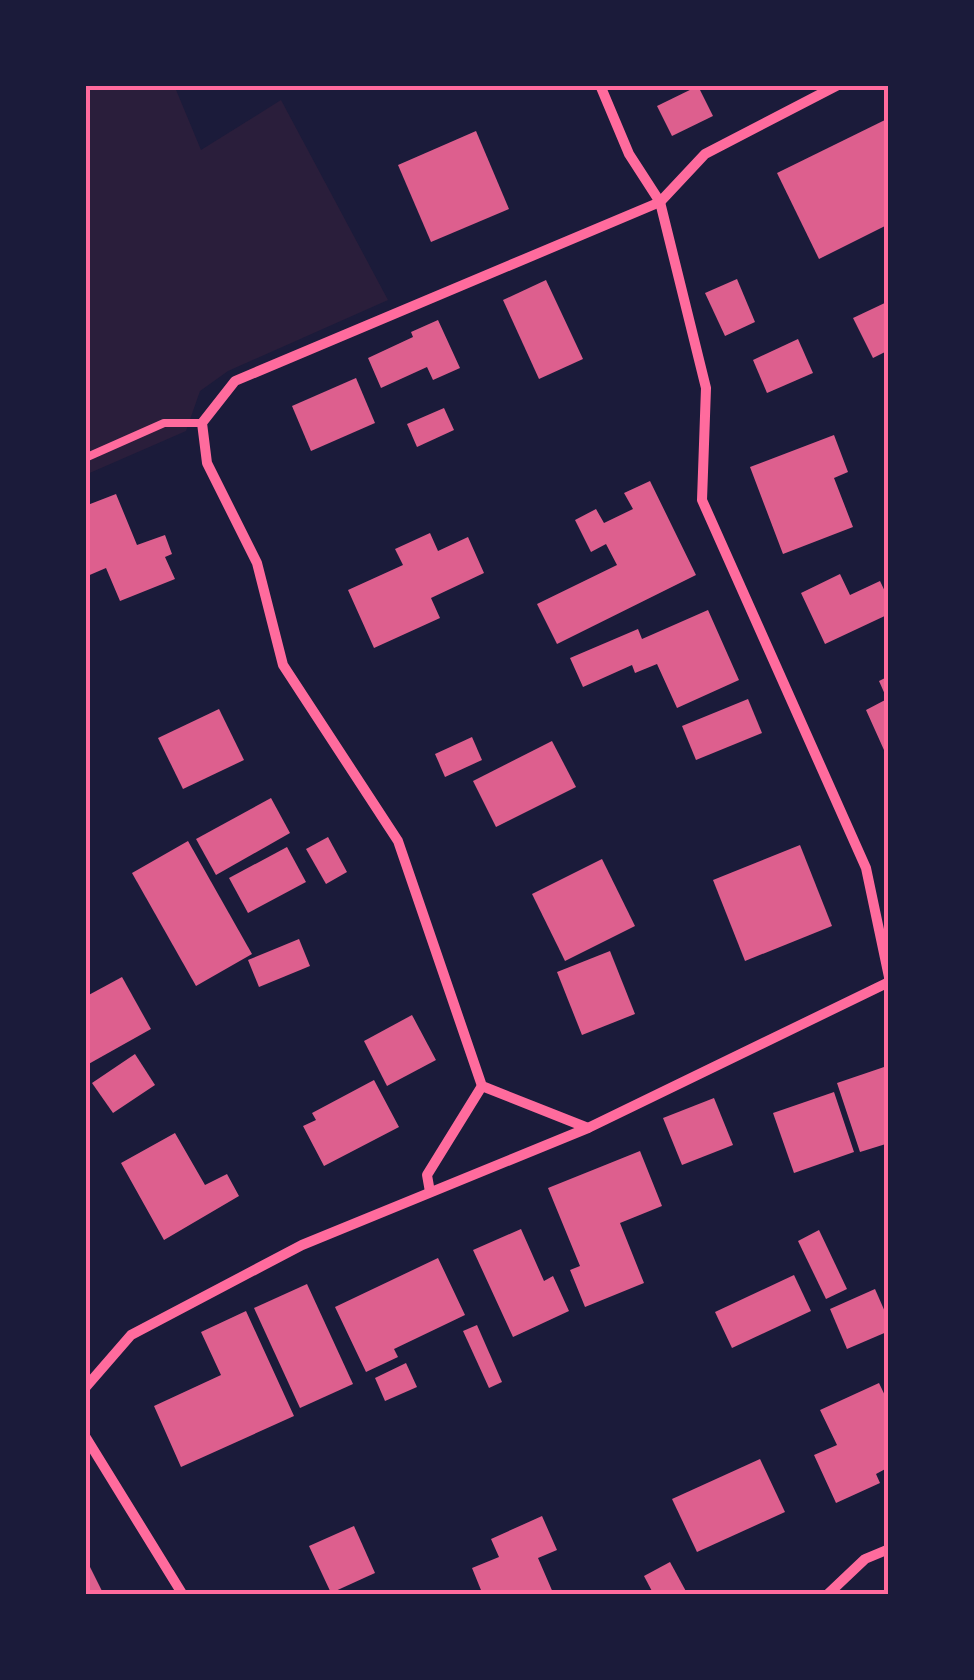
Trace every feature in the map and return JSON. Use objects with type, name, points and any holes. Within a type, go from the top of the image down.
[{"type":"street","points":[[85,1388],[131,1335],[302,1245],[588,1128],[889,979],[866,868],[702,500],[706,388],[660,202],[629,154],[600,85]]},
{"type":"street","points":[[588,1128],[482,1086],[398,841],[283,665],[257,562],[208,463],[202,422],[235,381],[660,202],[704,154],[838,85]]},
{"type":"street","points":[[430,1192],[427,1174],[482,1086]]},
{"type":"street","points":[[85,1436],[183,1595]]},
{"type":"street","points":[[827,1595],[865,1559],[889,1549]]},
{"type":"lane","points":[[85,458],[164,423],[202,422]]},
{"type":"shaded area","points":[[85,85],[174,85],[201,150],[281,100],[388,300],[228,371],[200,391],[186,431],[85,475]]},
{"type":"building","points":[[698,86],[713,116],[672,136],[657,106]]},
{"type":"building","points":[[889,118],[889,224],[819,259],[777,173]]},
{"type":"building","points":[[476,131],[509,209],[431,242],[398,165]]},
{"type":"building","points":[[737,279],[755,322],[725,336],[705,293]]},
{"type":"building","points":[[546,280],[583,359],[539,379],[503,300]]},
{"type":"building","points":[[889,301],[889,350],[873,358],[853,318]]},
{"type":"building","points":[[438,320],[460,368],[433,380],[427,367],[381,388],[368,358],[413,337],[411,332]]},
{"type":"building","points":[[798,339],[813,373],[767,393],[753,360]]},
{"type":"building","points":[[356,378],[375,423],[311,451],[292,406]]},
{"type":"building","points":[[444,408],[454,430],[417,447],[407,424]]},
{"type":"building","points":[[834,435],[848,472],[834,478],[853,527],[783,554],[750,467]]},
{"type":"building","points":[[650,481],[696,575],[557,644],[537,604],[617,565],[606,544],[591,552],[575,520],[596,509],[604,523],[633,509],[624,493]]},
{"type":"building","points":[[116,494],[137,545],[165,535],[172,554],[165,557],[175,579],[120,601],[106,568],[85,577],[85,506]]},
{"type":"building","points":[[430,533],[438,551],[468,537],[484,573],[431,598],[440,618],[374,648],[348,590],[403,565],[395,549]]},
{"type":"building","points":[[840,574],[850,595],[880,581],[889,600],[889,614],[825,644],[801,593]]},
{"type":"building","points":[[708,610],[739,680],[677,708],[657,664],[635,673],[632,665],[583,687],[570,658],[638,629],[642,639]]},
{"type":"building","points":[[889,676],[889,747],[884,750],[866,710],[887,699],[879,681]]},
{"type":"building","points":[[748,699],[762,733],[696,760],[682,726]]},
{"type":"building","points":[[219,709],[244,760],[183,789],[158,738]]},
{"type":"building","points":[[472,737],[482,760],[445,777],[435,754]]},
{"type":"building","points":[[552,741],[576,787],[496,827],[473,781]]},
{"type":"building","points":[[271,798],[290,833],[216,875],[196,839]]},
{"type":"building","points":[[328,837],[347,872],[326,884],[306,849]]},
{"type":"building","points":[[188,841],[252,954],[196,986],[132,873]]},
{"type":"building","points":[[800,845],[832,926],[745,961],[713,880]]},
{"type":"building","points":[[287,847],[306,882],[248,913],[229,878]]},
{"type":"building","points":[[602,859],[635,926],[565,961],[532,894]]},
{"type":"building","points":[[299,939],[310,966],[259,987],[248,960]]},
{"type":"building","points":[[610,951],[635,1014],[582,1035],[557,972]]},
{"type":"building","points":[[122,977],[151,1029],[85,1066],[85,997]]},
{"type":"building","points":[[412,1015],[436,1060],[387,1086],[364,1041]]},
{"type":"building","points":[[135,1054],[155,1085],[113,1113],[92,1083]]},
{"type":"building","points":[[887,1066],[889,1143],[860,1152],[837,1083]]},
{"type":"building","points":[[374,1080],[399,1127],[324,1166],[303,1126],[316,1120],[312,1113]]},
{"type":"building","points":[[834,1092],[854,1152],[794,1173],[773,1113]]},
{"type":"building","points":[[714,1098],[733,1145],[682,1165],[663,1118]]},
{"type":"building","points":[[175,1133],[205,1185],[227,1174],[239,1196],[164,1240],[121,1163]]},
{"type":"building","points":[[640,1151],[662,1206],[620,1223],[644,1283],[585,1307],[570,1270],[580,1266],[548,1188]]},
{"type":"building","points":[[521,1229],[544,1281],[553,1276],[569,1311],[513,1337],[473,1250]]},
{"type":"building","points":[[819,1230],[847,1289],[826,1299],[798,1241]]},
{"type":"building","points":[[438,1258],[465,1315],[394,1349],[398,1357],[366,1372],[335,1307]]},
{"type":"building","points":[[794,1275],[811,1311],[732,1348],[715,1312]]},
{"type":"building","points":[[307,1284],[353,1384],[300,1408],[254,1308]]},
{"type":"building","points":[[875,1289],[889,1321],[889,1331],[847,1349],[830,1309]]},
{"type":"building","points":[[246,1311],[294,1416],[181,1467],[154,1406],[221,1375],[201,1332]]},
{"type":"building","points":[[477,1325],[502,1382],[489,1388],[463,1331]]},
{"type":"building","points":[[406,1363],[417,1387],[385,1401],[375,1378]]},
{"type":"building","points":[[879,1383],[889,1404],[889,1467],[876,1474],[880,1483],[836,1503],[814,1455],[837,1445],[820,1410]]},
{"type":"building","points":[[760,1459],[785,1512],[697,1552],[672,1499]]},
{"type":"building","points":[[542,1516],[557,1550],[538,1558],[554,1595],[483,1595],[472,1568],[499,1557],[491,1539]]},
{"type":"building","points":[[354,1526],[375,1573],[331,1593],[309,1546]]},
{"type":"building","points":[[85,1557],[104,1595],[85,1595]]},
{"type":"building","points":[[670,1562],[688,1595],[654,1595],[644,1576]]}]
